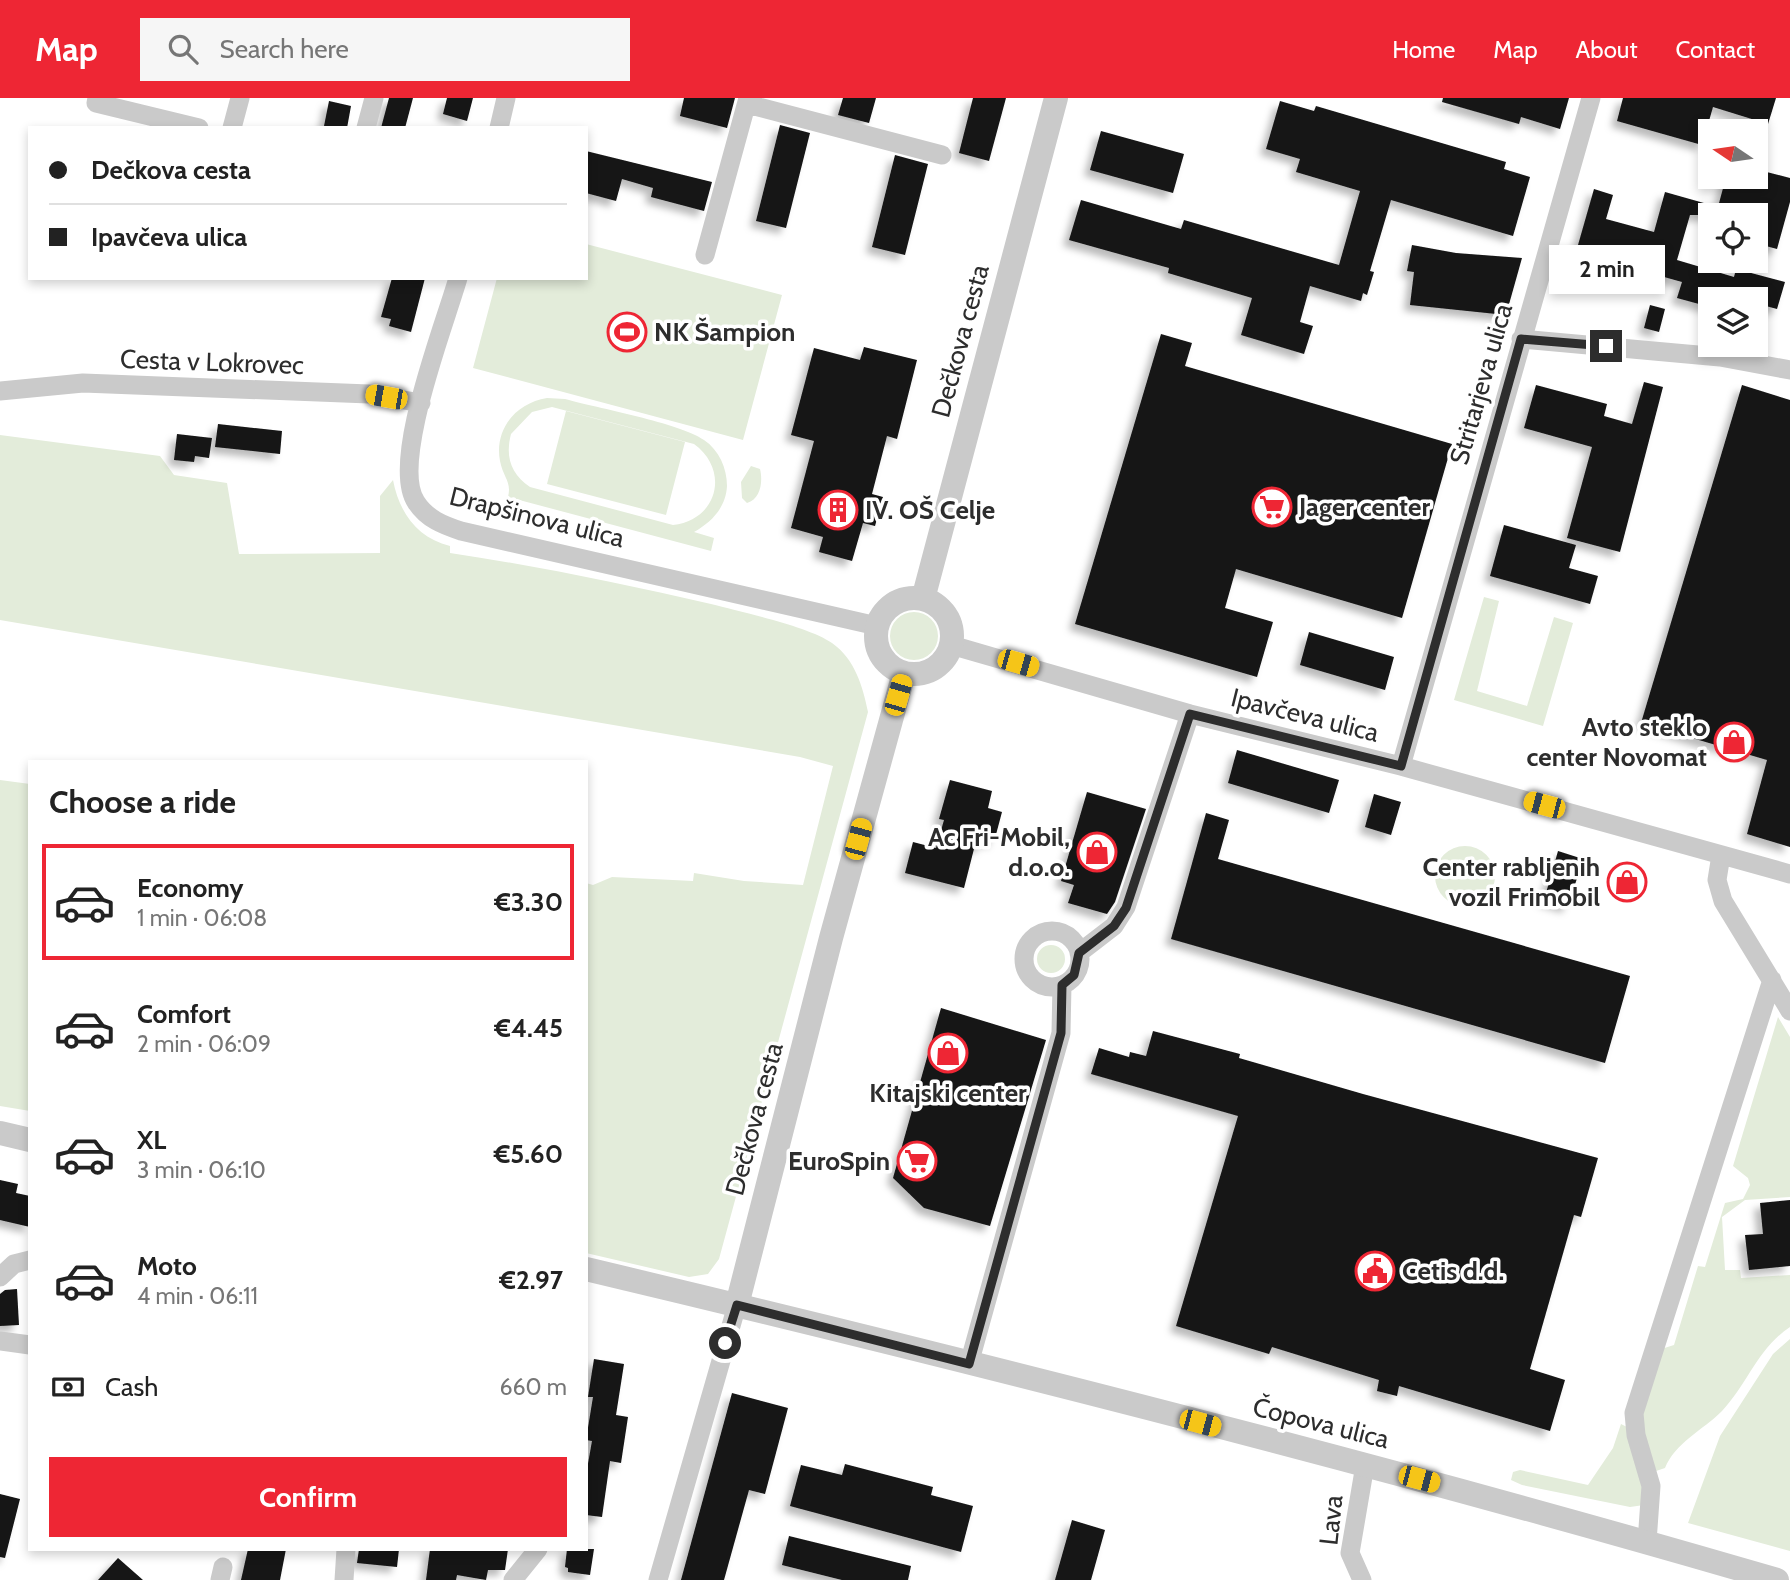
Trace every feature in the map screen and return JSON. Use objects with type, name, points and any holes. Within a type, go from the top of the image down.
[{"type":"street","points":[[233,126],[240,98]]},
{"type":"street","points":[[367,126],[374,98]]},
{"type":"street","points":[[499,126],[506,98]]},
{"type":"street","name":"Dečkova cesta","points":[[923,599],[1056,98]]},
{"type":"street","name":"Stritarjeva ulica","points":[[1401,766],[1591,98]]},
{"type":"street","points":[[96,100],[192,126]]},
{"type":"street","points":[[705,255],[747,101],[942,155]]},
{"type":"street","name":"Drapšinova ulica","points":[[457,280],[421,403],[410,448],[407,479],[416,502],[436,522],[461,531],[877,626]]},
{"type":"street","points":[[1521,339],[1720,357],[1790,370]]},
{"type":"street","name":"Cesta v Lokrovec","points":[[0,391],[83,383],[369,394],[421,403]]},
{"type":"street","points":[[911,597],[923,599],[934,604],[949,622],[951,645],[938,665],[928,671],[904,673],[884,660],[878,650],[877,626],[889,606],[911,597]]},
{"type":"street","name":"Ipavčeva ulica","points":[[951,645],[1190,714],[1401,766],[1790,874]]},
{"type":"street","name":"Dečkova cesta","points":[[658,1580],[737,1305],[831,938],[904,673]]},
{"type":"street","points":[[1079,953],[1114,926],[1126,908],[1190,714]]},
{"type":"street","points":[[1647,1542],[1651,1486],[1636,1435],[1634,1413],[1680,1262],[1782,996],[1723,901],[1717,880],[1721,855]]},
{"type":"street","points":[[1050,931],[1072,939],[1079,953],[1074,975],[1062,985],[1046,986],[1033,979],[1025,964],[1026,948],[1036,936],[1050,931]]},
{"type":"street","points":[[969,1364],[1061,1033],[1062,985]]},
{"type":"street","points":[[0,1133],[28,1140]]},
{"type":"street","points":[[0,1277],[14,1264],[28,1260]]},
{"type":"street","name":"Čopova ulica","points":[[588,1269],[1365,1465],[1777,1580]]},
{"type":"street","points":[[0,1341],[28,1345]]},
{"type":"street","name":"Lava","points":[[1362,1580],[1350,1553],[1365,1465]]},
{"type":"street","points":[[344,1580],[346,1551]]},
{"type":"street","points":[[513,1580],[536,1551]]},
{"type":"green space","name":"NK Šampion","points":[[588,245],[782,295],[743,440],[473,368],[496,280],[588,280]]},
{"type":"green space","points":[[547,398],[565,399],[638,416],[677,428],[709,444],[721,460],[727,486],[724,501],[717,513],[707,524],[694,532],[714,538],[711,551],[508,497],[508,483],[500,461],[500,438],[510,419],[526,405]],"holes":[[[552,407],[694,444],[712,467],[714,492],[709,504],[700,514],[673,525],[530,487],[514,471],[509,457],[511,434],[532,412]]]},
{"type":"green space","points":[[566,411],[685,442],[666,515],[547,484]]},
{"type":"green space","points":[[0,435],[160,456],[174,475],[227,483],[239,554],[380,553],[380,496],[393,480],[400,503],[411,522],[428,537],[450,546],[450,553],[581,576],[756,615],[807,631],[840,650],[852,665],[868,712],[719,1259],[708,1274],[689,1277],[588,1253],[588,884],[593,885],[612,877],[693,881],[694,873],[744,881],[803,885],[833,766],[800,757],[0,620]]},
{"type":"green space","points":[[751,466],[760,469],[761,484],[758,494],[747,503],[742,498],[741,482]]},
{"type":"green space","points":[[1484,597],[1499,601],[1477,691],[1527,706],[1554,617],[1573,623],[1543,726],[1454,700]]},
{"type":"green space","points":[[914,612],[931,619],[938,636],[931,653],[914,660],[897,653],[890,636],[897,619]]},
{"type":"green space","points":[[0,780],[28,784],[28,1111],[0,1106]]},
{"type":"green space","points":[[1465,846],[1482,851],[1490,859],[1495,876],[1490,893],[1482,901],[1465,906],[1448,901],[1440,893],[1435,876],[1440,859],[1448,851]]},
{"type":"green space","points":[[1051,945],[1061,949],[1065,959],[1061,969],[1051,973],[1041,969],[1037,959],[1041,949]]},
{"type":"green space","points":[[1778,1017],[1790,1037],[1790,1197],[1745,1200],[1722,1217],[1725,1270],[1740,1270],[1741,1278],[1790,1275],[1790,1327],[1769,1345],[1722,1411],[1675,1451],[1665,1468],[1650,1473],[1644,1505],[1630,1507],[1522,1485],[1511,1480],[1513,1472],[1520,1470],[1588,1485],[1613,1448],[1621,1424],[1635,1431],[1658,1350],[1674,1345],[1698,1266],[1705,1267],[1725,1203],[1743,1199],[1750,1185],[1748,1178],[1733,1166]]},
{"type":"green space","points":[[1790,1339],[1790,1551],[1688,1523],[1720,1436],[1773,1354]]},
{"type":"building","points":[[389,98],[413,98],[406,126],[382,126]]},
{"type":"building","points":[[447,98],[473,98],[467,121],[443,114]]},
{"type":"building","points":[[684,98],[735,98],[727,128],[680,116]]},
{"type":"building","points":[[843,98],[876,98],[869,123],[838,115]]},
{"type":"building","points":[[973,98],[1006,98],[989,161],[959,153]]},
{"type":"building","points":[[1443,98],[1569,98],[1560,129],[1521,117],[1519,124],[1442,102]]},
{"type":"building","points":[[1623,98],[1776,98],[1768,124],[1768,119],[1752,119],[1713,107],[1710,119],[1698,119],[1698,144],[1617,121]]},
{"type":"building","points":[[329,101],[351,106],[347,126],[324,126]]},
{"type":"building","points":[[1280,101],[1314,111],[1316,106],[1506,162],[1504,169],[1530,177],[1513,236],[1391,200],[1370,271],[1374,272],[1367,295],[1363,293],[1361,301],[1310,286],[1300,322],[1313,326],[1304,354],[1241,335],[1252,298],[1168,273],[1169,268],[1069,240],[1081,200],[1181,229],[1184,220],[1339,265],[1360,191],[1296,172],[1300,159],[1266,149]]},
{"type":"building","points":[[780,125],[810,133],[786,228],[756,221]]},
{"type":"building","points":[[1101,131],[1184,154],[1173,193],[1090,170]]},
{"type":"building","points":[[588,151],[712,182],[704,211],[651,197],[653,188],[622,179],[616,201],[588,194]]},
{"type":"building","points":[[895,155],[928,164],[905,255],[872,247]]},
{"type":"building","points":[[1768,172],[1790,178],[1790,202],[1777,249],[1768,247],[1768,203],[1719,203],[1723,189],[1768,189]]},
{"type":"building","points":[[1594,189],[1613,195],[1606,219],[1654,232],[1665,192],[1704,203],[1698,203],[1698,215],[1690,215],[1677,260],[1698,266],[1698,273],[1721,273],[1734,277],[1735,273],[1751,273],[1785,282],[1777,309],[1768,307],[1768,287],[1698,287],[1698,304],[1677,298],[1682,282],[1625,266],[1621,280],[1591,271],[1595,257],[1576,252]]},
{"type":"building","points":[[1412,245],[1456,253],[1522,258],[1506,315],[1410,305],[1414,272],[1407,271]]},
{"type":"building","points":[[391,280],[424,280],[411,332],[389,326],[391,319],[381,317]]},
{"type":"building","points":[[1650,305],[1665,309],[1659,332],[1644,328]]},
{"type":"building","name":"Jager center","points":[[1161,334],[1192,343],[1185,366],[1452,444],[1402,618],[1236,569],[1225,608],[1273,622],[1257,677],[1075,624]]},
{"type":"building","points":[[864,347],[917,360],[897,439],[887,436],[872,494],[883,497],[875,526],[863,523],[852,561],[819,552],[823,537],[791,528],[814,441],[791,435],[814,348],[860,360]]},
{"type":"building","points":[[1644,382],[1663,387],[1620,552],[1567,538],[1592,447],[1524,428],[1536,385],[1607,404],[1604,416],[1632,424]]},
{"type":"building","points":[[1742,385],[1790,400],[1790,847],[1747,834],[1767,760],[1641,723]]},
{"type":"building","points":[[218,424],[282,431],[280,454],[215,447]]},
{"type":"building","points":[[177,434],[212,438],[209,458],[195,456],[194,462],[174,460]]},
{"type":"building","points":[[1504,525],[1576,545],[1569,568],[1598,576],[1590,604],[1490,576]]},
{"type":"building","points":[[1309,632],[1394,657],[1385,690],[1300,665]]},
{"type":"building","points":[[1237,750],[1339,780],[1329,813],[1228,783]]},
{"type":"building","points":[[950,780],[992,791],[988,808],[1002,812],[994,842],[984,840],[982,847],[975,845],[964,888],[905,873],[913,842],[936,848],[944,820],[939,819]]},
{"type":"building","points":[[1087,792],[1146,809],[1115,902],[1107,914],[1068,903],[1074,885],[1061,881]]},
{"type":"building","points":[[1374,794],[1401,802],[1391,835],[1365,827]]},
{"type":"building","points":[[1206,813],[1229,820],[1218,859],[1630,976],[1605,1063],[1171,939]]},
{"type":"building","points":[[1558,851],[1583,859],[1568,907],[1544,900]]},
{"type":"building","points":[[941,1008],[1046,1040],[990,1226],[924,1208],[893,1178]]},
{"type":"building","name":"Cetis d.d.","points":[[1153,1031],[1240,1054],[1239,1058],[1363,1094],[1598,1158],[1581,1217],[1574,1215],[1530,1369],[1565,1380],[1550,1431],[1399,1386],[1397,1396],[1377,1391],[1379,1380],[1272,1347],[1269,1354],[1176,1326],[1238,1116],[1091,1074],[1099,1048],[1129,1057],[1130,1052],[1146,1056]]},
{"type":"building","points":[[0,1180],[18,1184],[16,1193],[28,1196],[28,1227],[0,1220]]},
{"type":"building","points":[[1790,1200],[1790,1266],[1749,1270],[1745,1235],[1763,1234],[1760,1203]]},
{"type":"building","points":[[17,1289],[19,1325],[0,1326],[0,1294],[5,1290]]},
{"type":"building","points":[[594,1359],[624,1364],[616,1415],[628,1417],[621,1463],[610,1461],[602,1517],[588,1515],[588,1464],[592,1441],[588,1440],[588,1428],[593,1397],[588,1397]]},
{"type":"building","points":[[732,1393],[788,1408],[765,1494],[749,1490],[724,1580],[681,1580]]},
{"type":"building","points":[[845,1464],[933,1487],[931,1495],[973,1506],[961,1552],[790,1506],[801,1465],[842,1475]]},
{"type":"building","points":[[0,1494],[20,1499],[5,1558],[0,1557]]},
{"type":"building","points":[[1072,1520],[1105,1530],[1091,1580],[1055,1580]]},
{"type":"building","points":[[789,1536],[911,1566],[908,1580],[842,1580],[782,1565]]},
{"type":"building","points":[[594,1549],[590,1575],[568,1572],[565,1567],[567,1551]]},
{"type":"building","points":[[248,1551],[286,1551],[280,1580],[241,1580]]},
{"type":"building","points":[[359,1551],[399,1551],[397,1567],[357,1563]]},
{"type":"building","points":[[430,1551],[508,1551],[505,1570],[488,1570],[486,1580],[457,1575],[456,1580],[426,1580]]},
{"type":"building","points":[[118,1558],[143,1580],[98,1580]]},
{"type":"place","name":"NK Šampion","points":[[627,332]]},
{"type":"place","name":"Jager center","points":[[1272,507]]},
{"type":"place","name":"IV. OŠ Celje","points":[[838,510]]},
{"type":"place","name":"Avto steklo center Novomat","points":[[1734,742]]},
{"type":"place","name":"Ac Fri-Mobil, d.o.o.","points":[[1097,852]]},
{"type":"place","name":"Center rabljenih vozil Frimobil","points":[[1627,882]]},
{"type":"place","name":"Kitajski center","points":[[948,1053]]},
{"type":"place","name":"EuroSpin","points":[[917,1161]]},
{"type":"place","name":"Cetis d.d.","points":[[1375,1271]]},
{"type":"route","points":[[725,1343],[737,1305],[969,1364],[1061,1033],[1062,985],[1069,981],[1078,968],[1079,953],[1114,926],[1126,908],[1190,714],[1401,766],[1521,339],[1606,346]]}]
